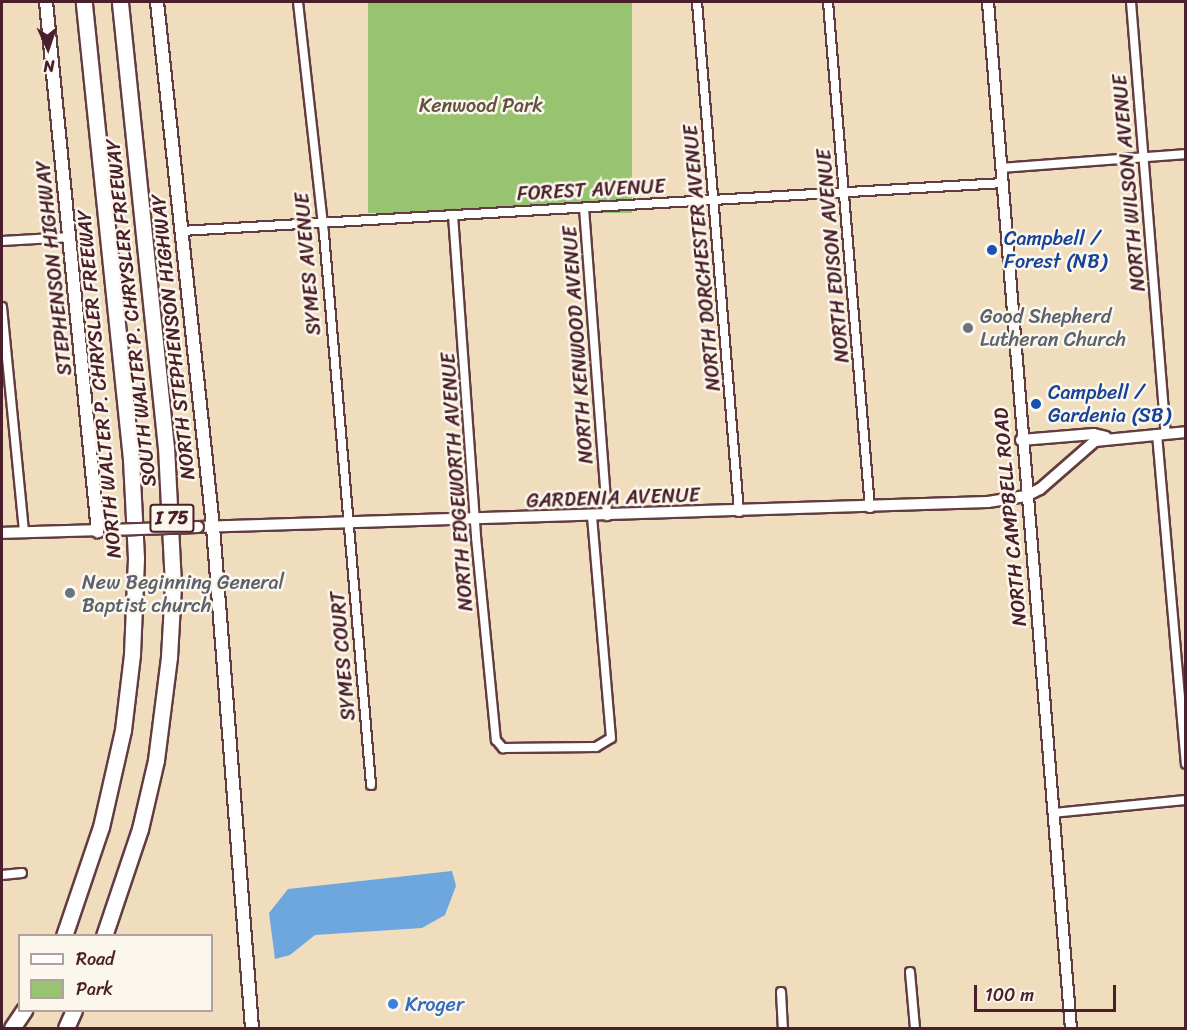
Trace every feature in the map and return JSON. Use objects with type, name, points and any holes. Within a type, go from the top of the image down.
[{"type":"highway","points":[[74,2],[91,70]]},
{"type":"highway","name":"NORTH WALTER P. CHRYSLER FREEWAY","points":[[65,934],[101,827],[123,730],[132,654],[136,558],[131,459],[84,2]]},
{"type":"highway","name":"SOUTH WALTER P. CHRYSLER FREEWAY","points":[[105,934],[140,829],[158,752],[169,657],[173,577],[166,448],[120,2]]},
{"type":"highway","points":[[12,1029],[23,1012]]},
{"type":"highway","points":[[25,1029],[33,1012]]},
{"type":"highway","points":[[66,1029],[74,1012]]},
{"type":"highway","points":[[71,1029],[75,1012]]},
{"type":"main road","name":"STEPHENSON HIGHWAY","points":[[46,2],[104,531]]},
{"type":"main road","name":"NORTH STEPHENSON HIGHWAY","points":[[157,2],[213,526],[252,1029]]},
{"type":"street","name":"SYMES AVENUE","points":[[298,2],[322,223],[347,524]]},
{"type":"street","name":"NORTH DORCHESTER AVENUE","points":[[697,2],[739,512]]},
{"type":"street","name":"NORTH EDISON AVENUE","points":[[828,2],[870,508]]},
{"type":"street","name":"NORTH CAMPBELL ROAD","points":[[988,2],[1021,440],[1071,1029]]},
{"type":"street","name":"NORTH WILSON AVENUE","points":[[1131,2],[1144,157],[1185,764]]},
{"type":"street","points":[[1001,168],[1185,154]]},
{"type":"street","name":"FOREST AVENUE","points":[[181,231],[1003,183]]},
{"type":"street","name":"NORTH KENWOOD AVENUE","points":[[584,208],[607,516]]},
{"type":"street","name":"NORTH EDGEWORTH AVENUE","points":[[453,215],[476,520],[500,746],[513,750],[596,747],[611,738],[592,516]]},
{"type":"street","points":[[2,241],[70,237]]},
{"type":"street","points":[[2,307],[24,532]]},
{"type":"street","name":"GARDENIA AVENUE","points":[[1021,440],[1094,434],[1106,437],[1185,432]]},
{"type":"street","name":"GARDENIA AVENUE","points":[[2,533],[966,504],[1026,496],[1053,482],[1084,448],[1106,437]]},
{"type":"street","name":"SYMES COURT","points":[[347,524],[371,785]]},
{"type":"street","points":[[1053,813],[1185,800]]},
{"type":"street","points":[[2,875],[22,873]]},
{"type":"street","points":[[910,972],[915,1029]]},
{"type":"street","points":[[781,992],[783,1029]]},
{"type":"green space","name":"Kenwood Park","points":[[368,2],[632,2],[632,213],[368,213]]},
{"type":"water","points":[[452,871],[456,886],[445,915],[422,928],[315,935],[290,955],[275,959],[269,913],[288,889]]},
{"type":"place","name":"Campbell / Forest (NB)","points":[[992,250]]},
{"type":"place","name":"Good Shepherd Lutheran Church","points":[[968,328]]},
{"type":"place","name":"Campbell / Gardenia (SB)","points":[[1036,404]]},
{"type":"place","name":"New Beginning General Baptist church","points":[[70,593]]},
{"type":"place","name":"Kroger","points":[[393,1004]]}]
